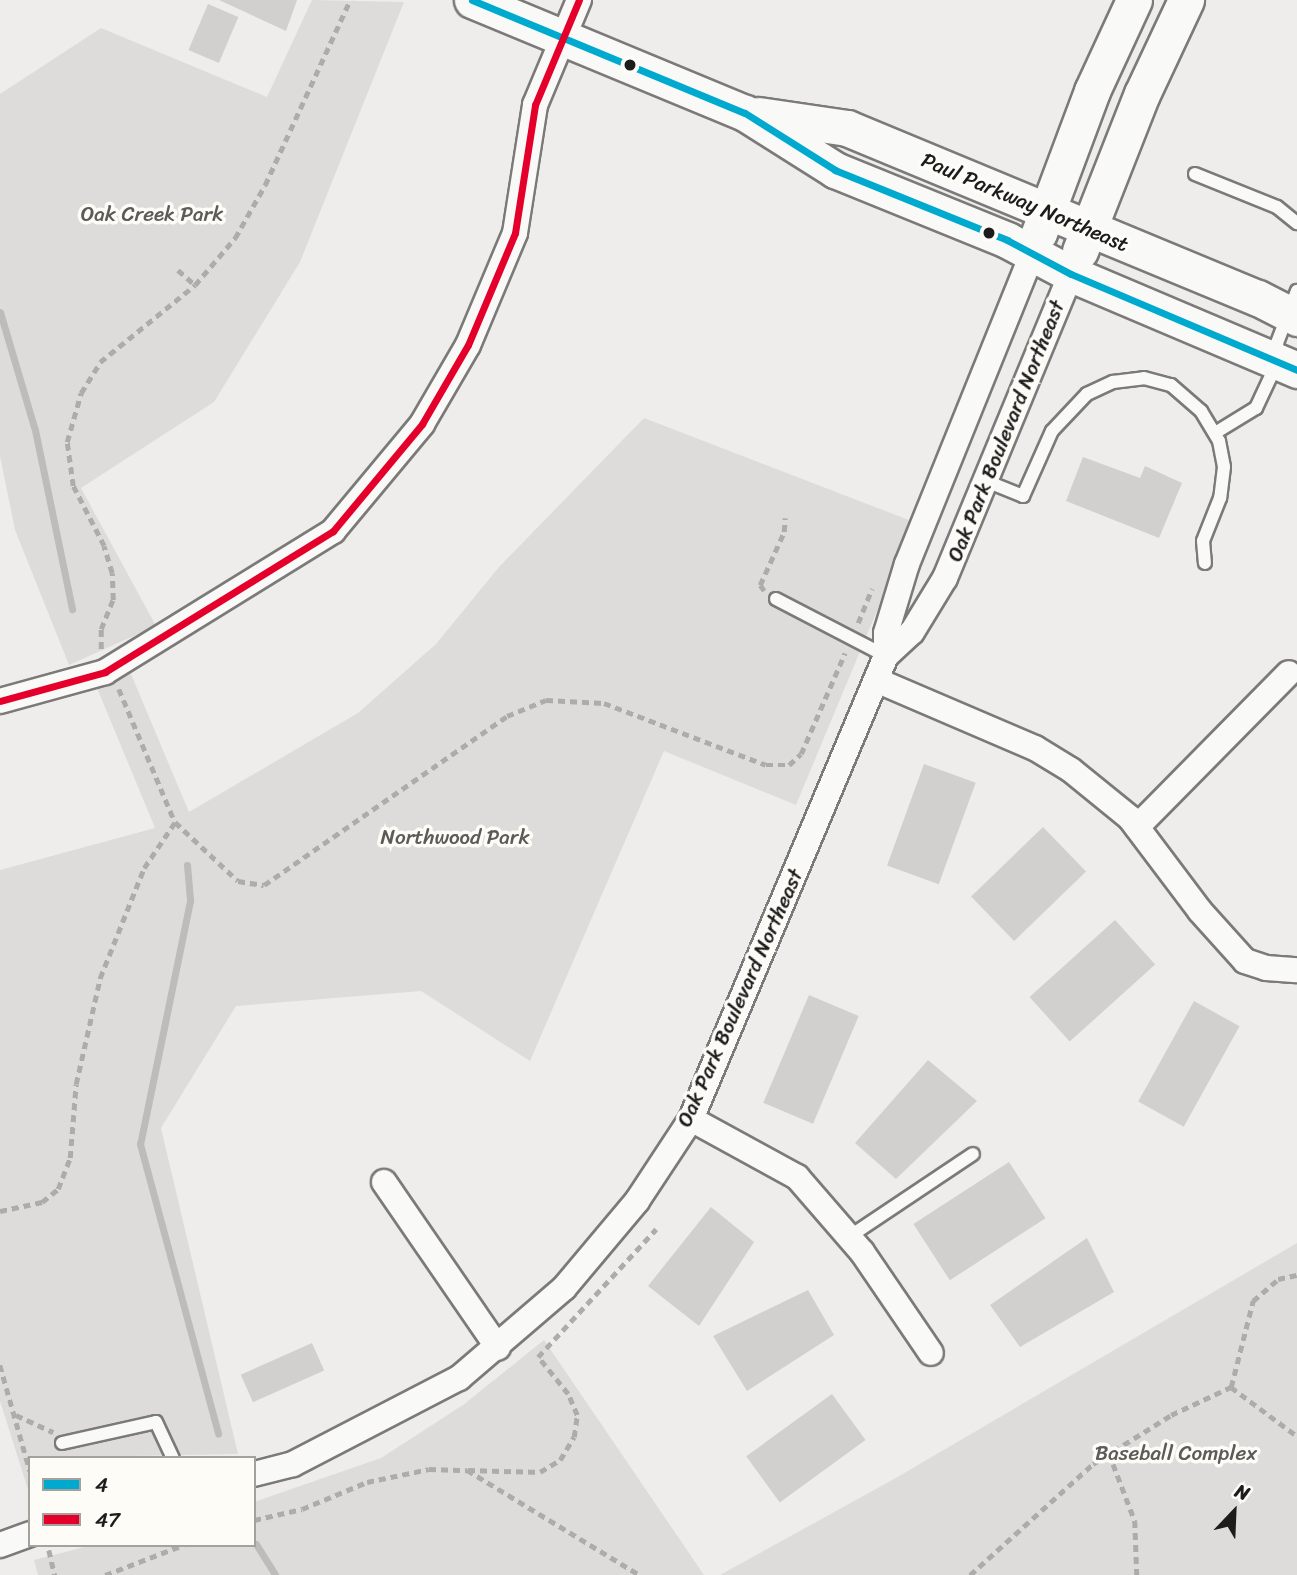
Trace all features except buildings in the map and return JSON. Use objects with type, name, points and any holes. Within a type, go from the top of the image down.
[{"type":"street","name":"Paul Parkway Northeast","points":[[472,0],[745,113],[835,170],[1033,252],[1071,274],[1287,366]]},
{"type":"street","points":[[0,701],[111,668],[333,531],[422,424],[468,345],[515,233],[535,105],[561,37],[579,0]]},
{"type":"street","name":"Oak Park Boulevard Northeast","points":[[887,656],[886,633],[907,564],[1033,252],[1046,211],[1134,0]]},
{"type":"street","name":"Oak Park Boulevard Northeast","points":[[256,1473],[293,1464],[459,1378],[498,1348],[564,1288],[637,1201],[691,1119],[887,656],[912,632],[945,578],[1142,94],[1186,0]]},
{"type":"street","name":"Paul Parkway Northeast","points":[[745,113],[847,128],[1088,230],[1293,307]]},
{"type":"street","points":[[1137,827],[1289,673]]},
{"type":"street","points":[[876,680],[1035,748],[1071,770],[1137,827],[1200,911],[1245,961],[1266,968],[1297,970]]},
{"type":"street","points":[[691,1119],[797,1177],[849,1237],[931,1353]]},
{"type":"street","points":[[384,1182],[498,1348]]},
{"type":"street","points":[[0,1545],[28,1535]]},
{"type":"lane","points":[[1195,174],[1277,208],[1297,223]]},
{"type":"lane","points":[[1215,433],[1256,408],[1287,366],[1277,343],[1293,307]]},
{"type":"lane","points":[[986,481],[1023,496],[1052,431],[1067,411],[1087,394],[1113,383],[1144,378],[1171,385],[1201,411],[1215,433],[1224,467],[1220,498],[1203,541],[1205,563]]},
{"type":"lane","points":[[776,599],[853,635],[887,656]]},
{"type":"lane","points":[[849,1237],[973,1154]]},
{"type":"lane","points":[[62,1443],[156,1422],[172,1456]]},
{"type":"path","points":[[349,0],[265,185],[235,238],[195,285],[100,362],[81,393],[66,442],[73,486],[104,547],[112,573],[113,600],[101,629],[100,647],[175,822],[238,881],[264,886],[507,716],[547,700],[604,703],[766,765],[789,765],[805,746],[874,584]]},
{"type":"path","points":[[178,270],[195,285]]},
{"type":"path","points":[[776,599],[760,585],[784,532],[785,518]]},
{"type":"path","points":[[0,1211],[42,1202],[58,1189],[70,1158],[76,1084],[100,978],[144,868],[175,822]]},
{"type":"path","points":[[256,1520],[302,1509],[367,1482],[429,1469],[540,1472],[560,1460],[574,1437],[577,1415],[568,1394],[538,1357],[656,1229]]},
{"type":"path","points":[[970,1575],[1109,1453],[1231,1387],[1253,1301],[1278,1279],[1297,1275]]},
{"type":"path","points":[[0,1365],[28,1463]]},
{"type":"path","points":[[1231,1387],[1297,1436]]},
{"type":"path","points":[[16,1414],[54,1433],[62,1443]]},
{"type":"path","points":[[1109,1453],[1135,1521],[1137,1575]]},
{"type":"path","points":[[467,1469],[640,1575]]},
{"type":"path","points":[[105,1575],[178,1547]]},
{"type":"path","points":[[49,1550],[55,1575]]},
{"type":"green space","name":"Oak Creek Park","points":[[312,0],[404,2],[300,262],[214,402],[81,488],[156,626],[69,665],[15,530],[0,456],[0,94],[101,28],[267,97]]},
{"type":"green space","name":"Northwood Park","points":[[644,418],[914,522],[796,805],[664,751],[530,1061],[421,991],[236,1006],[161,1128],[238,1454],[28,1456],[28,1490],[0,1401],[0,870],[155,828],[97,688],[131,674],[189,812],[358,713],[436,644],[499,567]]},
{"type":"green space","name":"Baseball Complex","points":[[1297,1243],[1297,1575],[720,1575],[894,1479]]},
{"type":"green space","points":[[544,1340],[704,1575],[38,1575],[34,1560],[84,1547],[256,1547],[256,1501],[381,1458],[463,1405]]},
{"type":"waterway","points":[[0,312],[35,430],[72,609]]},
{"type":"waterway","points":[[187,865],[190,901],[140,1144],[218,1434]]},
{"type":"waterway","points":[[256,1544],[275,1575]]},
{"type":"transit line","name":"4","points":[[472,0],[745,113],[835,170],[1007,240],[1071,274],[1297,370]]},
{"type":"transit line","name":"47","points":[[0,701],[105,672],[333,531],[422,424],[468,345],[515,233],[535,105],[579,0]]}]
